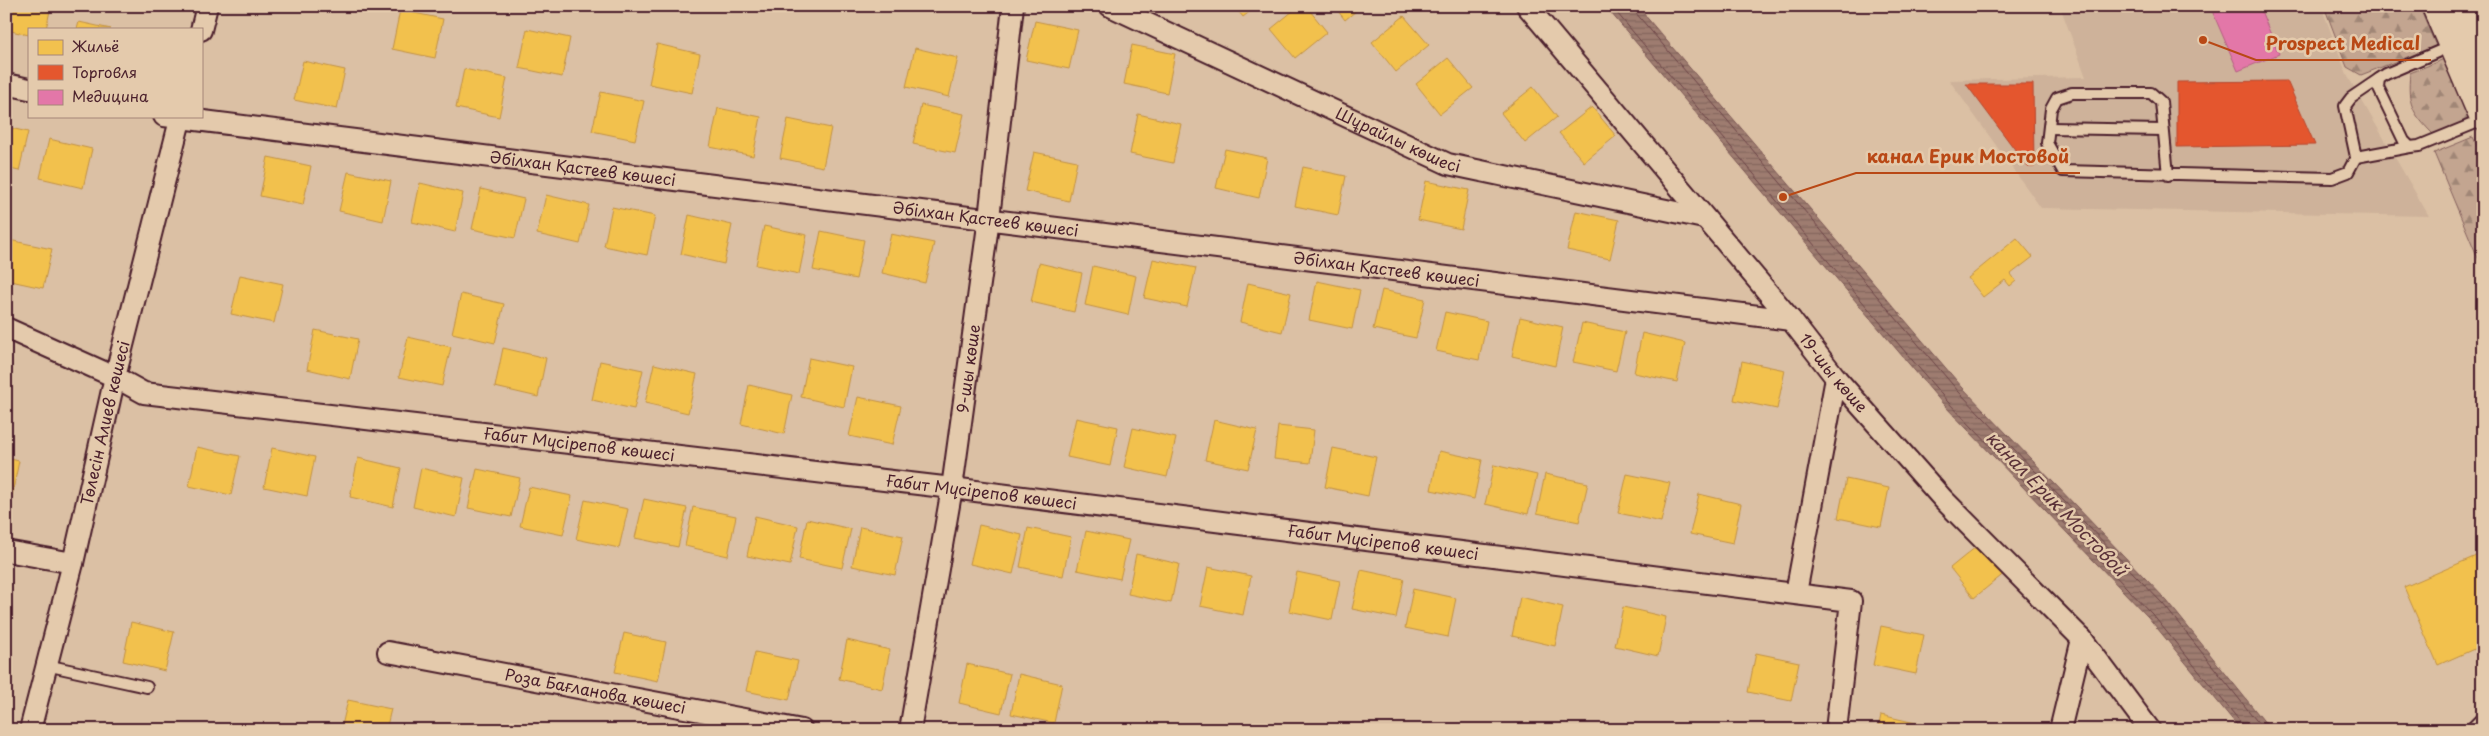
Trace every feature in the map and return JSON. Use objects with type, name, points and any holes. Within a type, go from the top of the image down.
[{"type":"main road","points":[[2436,6],[2483,118]]},
{"type":"main road","points":[[2461,6],[2483,58]]},
{"type":"street","points":[[202,28],[207,6]]},
{"type":"street","name":"9-шы көше","points":[[910,730],[952,488],[989,218],[1014,6]]},
{"type":"street","name":"Шұрайлы көшесі","points":[[1110,6],[1448,164],[1704,218]]},
{"type":"street","name":"19-шы көше","points":[[1527,6],[1791,320],[1836,378],[1943,499],[2082,639],[2150,730]]},
{"type":"street","points":[[6,84],[28,89]]},
{"type":"street","name":"Төлесін Алиев көшесі","points":[[30,730],[73,563],[175,118]]},
{"type":"street","name":"Әбілхан Қастеев көшесi","points":[[183,118],[1791,320]]},
{"type":"street","name":"Ғабит Мүсірепов көшесi","points":[[6,328],[144,392],[952,488],[1852,601],[1836,730]]},
{"type":"street","points":[[1796,593],[1836,378]]},
{"type":"street","points":[[6,551],[73,563]]},
{"type":"street","points":[[2060,730],[2082,639]]},
{"type":"street","name":"Роза Бағланова көшесi","points":[[388,652],[802,730]]},
{"type":"lane","points":[[2168,175],[2161,102],[2151,93],[2072,93],[2057,98],[2051,108],[2048,143],[2063,171],[2168,175],[2332,178],[2348,172],[2356,157],[2345,106],[2351,98],[2386,74],[2452,46]]},
{"type":"lane","points":[[2379,79],[2378,87],[2404,141],[2410,147]]},
{"type":"lane","points":[[2356,157],[2419,146],[2483,118]]},
{"type":"lane","points":[[2049,128],[2163,130]]},
{"type":"lane","points":[[46,665],[147,687]]},
{"type":"lane","points":[[2470,730],[2483,717]]},
{"type":"shaded area","points":[[2060,6],[2321,6],[2347,75],[2429,216],[2041,208],[1949,80],[2086,77]]},
{"type":"green space","points":[[2324,6],[2419,6],[2436,46],[2361,75],[2347,67]]},
{"type":"green space","points":[[2444,59],[2470,120],[2434,135],[2416,114],[2410,100],[2410,73]]},
{"type":"green space","points":[[2473,137],[2483,159],[2483,270],[2434,153]]},
{"type":"water","name":"канал Ерик Мостовой","points":[[1605,6],[1637,6],[1962,387],[2167,601],[2271,730],[2241,730],[2148,617],[1943,404]]},
{"type":"building: Жильё","points":[[6,6],[51,6],[46,28],[28,28],[28,35],[6,30]]},
{"type":"building: Жильё","points":[[1234,6],[1257,6],[1243,17]]},
{"type":"building: Жильё","points":[[1299,6],[1306,6],[1327,32],[1295,58],[1271,29]]},
{"type":"building: Жильё","points":[[1334,6],[1362,6],[1345,20]]},
{"type":"building: Жильё","points":[[400,10],[443,19],[435,58],[392,49]]},
{"type":"building: Жильё","points":[[1404,16],[1429,45],[1396,72],[1372,42]]},
{"type":"building: Жильё","points":[[1035,21],[1078,30],[1069,69],[1026,60]]},
{"type":"building: Жильё","points":[[79,22],[106,28],[77,28]]},
{"type":"building: Жильё","points":[[527,29],[570,38],[562,77],[519,68]]},
{"type":"building: Жильё","points":[[657,44],[700,54],[692,93],[649,84]]},
{"type":"building: Жильё","points":[[1132,45],[1175,54],[1167,93],[1124,84]]},
{"type":"building: Жильё","points":[[915,48],[958,58],[949,97],[906,87]]},
{"type":"building: Жильё","points":[[1448,58],[1473,88],[1440,114],[1416,84]]},
{"type":"building: Жильё","points":[[303,61],[345,70],[337,109],[294,100]]},
{"type":"building: Жильё","points":[[464,69],[507,78],[499,117],[456,108]]},
{"type":"building: Жильё","points":[[1533,87],[1557,117],[1525,143],[1501,113]]},
{"type":"building: Жильё","points":[[601,92],[644,101],[635,140],[592,131]]},
{"type":"building: Жильё","points":[[921,105],[964,114],[955,153],[913,144]]},
{"type":"building: Жильё","points":[[1592,107],[1616,136],[1584,162],[1559,133]]},
{"type":"building: Жильё","points":[[718,108],[761,117],[753,156],[710,147]]},
{"type":"building: Жильё","points":[[1138,114],[1181,124],[1173,163],[1130,154]]},
{"type":"building: Жильё","points":[[788,119],[831,128],[823,167],[780,158]]},
{"type":"building: Жильё","points":[[6,127],[28,132],[19,171],[6,168]]},
{"type":"building: Жильё","points":[[49,139],[92,149],[83,188],[40,178]]},
{"type":"building: Жильё","points":[[1225,149],[1267,158],[1259,198],[1216,188]]},
{"type":"building: Жильё","points":[[1034,152],[1077,161],[1069,201],[1025,191]]},
{"type":"building: Жильё","points":[[268,157],[311,166],[303,205],[260,196]]},
{"type":"building: Жильё","points":[[1303,167],[1346,176],[1338,215],[1295,206]]},
{"type":"building: Жильё","points":[[348,172],[391,181],[383,221],[339,211]]},
{"type":"building: Жильё","points":[[1426,181],[1469,190],[1461,229],[1418,220]]},
{"type":"building: Жильё","points":[[420,183],[463,193],[455,232],[412,222]]},
{"type":"building: Жильё","points":[[481,189],[524,199],[515,238],[472,229]]},
{"type":"building: Жильё","points":[[546,195],[589,205],[580,244],[537,234]]},
{"type":"building: Жильё","points":[[612,207],[655,216],[647,255],[604,246]]},
{"type":"building: Жильё","points":[[1576,211],[1619,220],[1610,259],[1567,250]]},
{"type":"building: Жильё","points":[[689,215],[732,225],[724,264],[681,254]]},
{"type":"building: Жильё","points":[[764,226],[807,235],[799,274],[756,265]]},
{"type":"building: Жильё","points":[[821,231],[864,240],[856,279],[813,270]]},
{"type":"building: Жильё","points":[[891,234],[934,243],[925,283],[882,273]]},
{"type":"building: Жильё","points":[[2017,238],[2033,257],[2011,274],[2016,281],[2010,286],[2005,280],[1983,297],[1968,278]]},
{"type":"building: Жильё","points":[[9,240],[52,249],[43,288],[6,280],[6,251]]},
{"type":"building: Жильё","points":[[1153,259],[1196,268],[1187,307],[1144,298]]},
{"type":"building: Жильё","points":[[1039,263],[1082,273],[1074,312],[1031,302]]},
{"type":"building: Жильё","points":[[1093,266],[1136,276],[1128,315],[1085,305]]},
{"type":"building: Жильё","points":[[240,275],[283,284],[274,323],[231,314]]},
{"type":"building: Жильё","points":[[1317,281],[1360,290],[1352,329],[1309,320]]},
{"type":"building: Жильё","points":[[1248,283],[1291,293],[1282,332],[1240,322]]},
{"type":"building: Жильё","points":[[1382,290],[1425,299],[1416,338],[1373,329]]},
{"type":"building: Жильё","points":[[461,294],[504,304],[495,343],[452,333]]},
{"type":"building: Жильё","points":[[1445,312],[1487,321],[1479,360],[1436,351]]},
{"type":"building: Жильё","points":[[1520,317],[1563,327],[1555,366],[1512,356]]},
{"type":"building: Жильё","points":[[1582,323],[1625,332],[1616,371],[1573,362]]},
{"type":"building: Жильё","points":[[315,330],[358,339],[350,379],[307,369]]},
{"type":"building: Жильё","points":[[1642,333],[1685,343],[1677,382],[1634,373]]},
{"type":"building: Жильё","points":[[408,337],[451,347],[442,386],[399,377]]},
{"type":"building: Жильё","points":[[503,348],[546,358],[538,397],[495,387]]},
{"type":"building: Жильё","points":[[809,358],[852,367],[844,407],[801,397]]},
{"type":"building: Жильё","points":[[600,361],[643,370],[634,409],[592,400]]},
{"type":"building: Жильё","points":[[1742,361],[1785,370],[1777,409],[1734,400]]},
{"type":"building: Жильё","points":[[654,364],[697,374],[688,413],[645,403]]},
{"type":"building: Жильё","points":[[749,385],[792,395],[784,434],[741,424]]},
{"type":"building: Жильё","points":[[858,397],[901,406],[892,445],[849,436]]},
{"type":"building: Жильё","points":[[1076,418],[1118,427],[1110,466],[1067,457]]},
{"type":"building: Жильё","points":[[1214,420],[1257,430],[1248,469],[1205,460]]},
{"type":"building: Жильё","points":[[1278,426],[1314,430],[1310,463],[1274,459]]},
{"type":"building: Жильё","points":[[1133,428],[1176,438],[1167,477],[1124,467]]},
{"type":"building: Жильё","points":[[197,447],[240,456],[231,495],[189,486]]},
{"type":"building: Жильё","points":[[272,448],[315,457],[307,496],[264,487]]},
{"type":"building: Жильё","points":[[1333,448],[1376,457],[1368,496],[1325,487]]},
{"type":"building: Жильё","points":[[1439,451],[1482,460],[1474,499],[1431,490]]},
{"type":"building: Жильё","points":[[6,458],[19,461],[11,500],[6,499]]},
{"type":"building: Жильё","points":[[358,458],[401,468],[393,507],[350,497]]},
{"type":"building: Жильё","points":[[1494,465],[1537,475],[1528,514],[1485,504]]},
{"type":"building: Жильё","points":[[421,468],[464,478],[456,517],[413,507]]},
{"type":"building: Жильё","points":[[477,469],[520,478],[511,517],[468,508]]},
{"type":"building: Жильё","points":[[1545,474],[1588,483],[1579,522],[1537,513]]},
{"type":"building: Жильё","points":[[1627,474],[1670,483],[1661,522],[1618,513]]},
{"type":"building: Жильё","points":[[1846,479],[1889,488],[1881,527],[1838,518]]},
{"type":"building: Жильё","points":[[529,487],[572,496],[563,535],[520,526]]},
{"type":"building: Жильё","points":[[1699,494],[1741,504],[1733,543],[1690,534]]},
{"type":"building: Жильё","points":[[644,499],[687,508],[678,547],[635,538]]},
{"type":"building: Жильё","points":[[585,500],[628,509],[619,548],[576,539]]},
{"type":"building: Жильё","points":[[693,507],[736,516],[728,556],[685,546]]},
{"type":"building: Жильё","points":[[755,516],[798,526],[790,565],[747,556]]},
{"type":"building: Жильё","points":[[807,519],[851,529],[842,568],[799,559]]},
{"type":"building: Жильё","points":[[979,525],[1022,535],[1013,574],[970,564]]},
{"type":"building: Жильё","points":[[860,527],[903,536],[895,575],[852,566]]},
{"type":"building: Жильё","points":[[1028,528],[1071,537],[1063,576],[1020,567]]},
{"type":"building: Жильё","points":[[1086,531],[1129,540],[1120,579],[1077,570]]},
{"type":"building: Жильё","points":[[1982,542],[2006,572],[1974,598],[1950,568]]},
{"type":"building: Жильё","points":[[2483,553],[2483,645],[2438,665],[2404,587]]},
{"type":"building: Жильё","points":[[1136,554],[1179,564],[1171,603],[1128,594]]},
{"type":"building: Жильё","points":[[1208,567],[1251,576],[1243,615],[1200,606]]},
{"type":"building: Жильё","points":[[1361,570],[1404,579],[1396,618],[1352,609]]},
{"type":"building: Жильё","points":[[1297,572],[1340,581],[1332,620],[1289,611]]},
{"type":"building: Жильё","points":[[1413,589],[1456,598],[1448,637],[1405,628]]},
{"type":"building: Жильё","points":[[1520,597],[1563,607],[1555,646],[1512,636]]},
{"type":"building: Жильё","points":[[1623,607],[1666,617],[1658,656],[1615,646]]},
{"type":"building: Жильё","points":[[131,622],[174,632],[165,671],[123,661]]},
{"type":"building: Жильё","points":[[1881,626],[1924,635],[1916,674],[1873,665]]},
{"type":"building: Жильё","points":[[624,633],[666,642],[658,681],[615,672]]},
{"type":"building: Жильё","points":[[847,640],[890,650],[882,689],[839,679]]},
{"type":"building: Жильё","points":[[755,652],[798,661],[789,700],[746,691]]},
{"type":"building: Жильё","points":[[1756,653],[1799,662],[1791,701],[1748,692]]},
{"type":"building: Жильё","points":[[967,664],[1010,674],[1001,713],[959,703]]},
{"type":"building: Жильё","points":[[1019,674],[1062,684],[1054,723],[1011,714]]},
{"type":"building: Жильё","points":[[348,700],[391,709],[386,730],[341,730]]},
{"type":"building: Жильё","points":[[1881,715],[1924,725],[1923,730],[1878,730]]},
{"type":"building: Жильё","points":[[469,724],[495,730],[468,730]]},
{"type":"building: Торговля","points":[[2287,81],[2315,145],[2177,147],[2177,82]]},
{"type":"building: Торговля","points":[[1966,84],[2033,84],[2034,167],[2028,167]]},
{"type":"building: Медицина","points":[[2210,6],[2259,6],[2279,54],[2238,71]]},
{"type":"place","name":"Prospect Medical","points":[[2203,40]]},
{"type":"place","name":"канал Ерик Мостовой","points":[[1783,197]]}]
